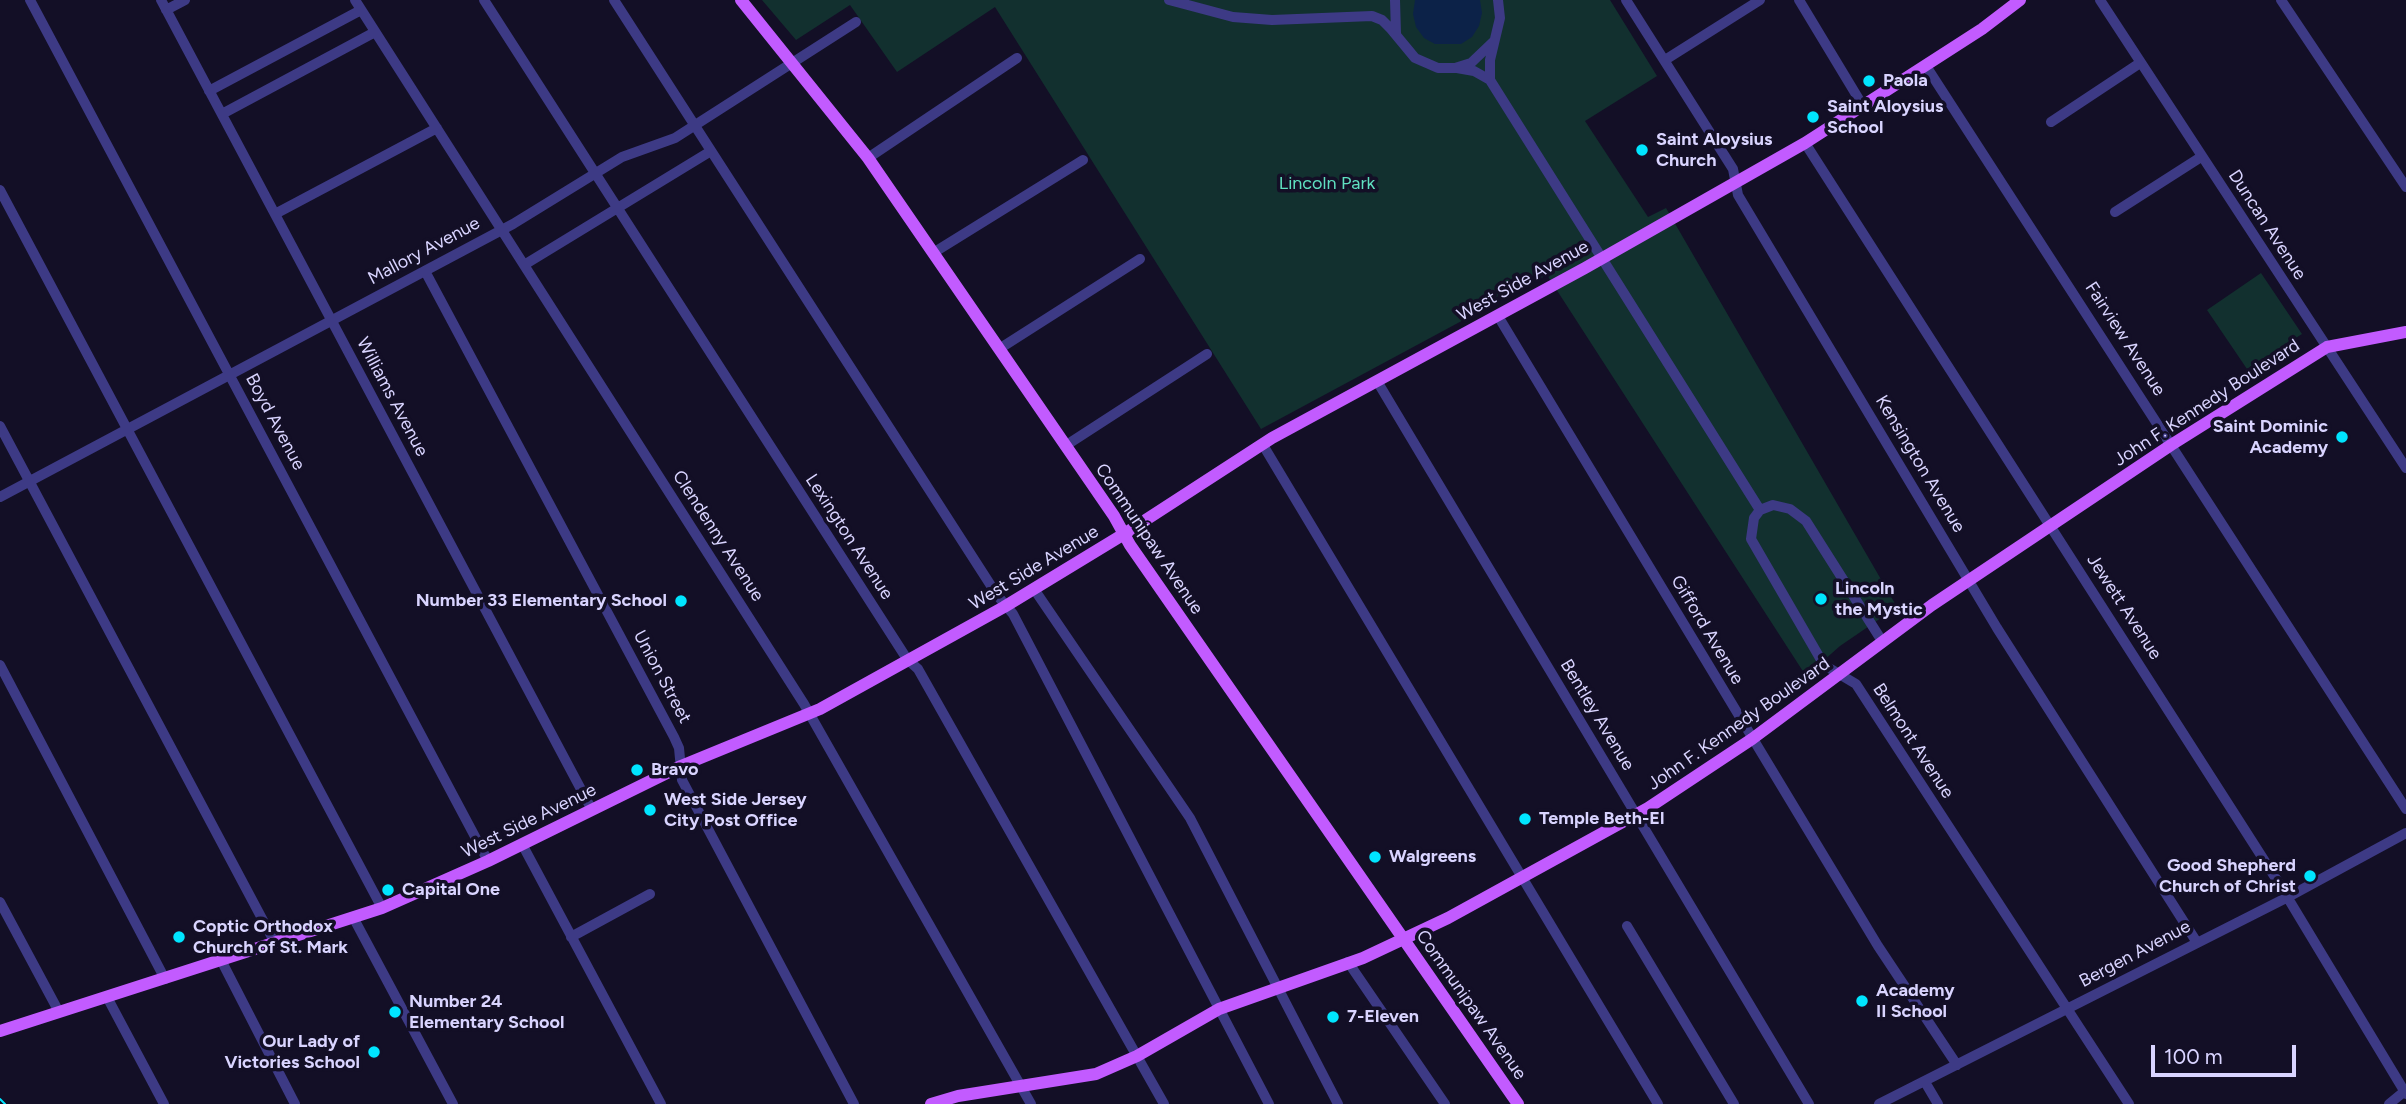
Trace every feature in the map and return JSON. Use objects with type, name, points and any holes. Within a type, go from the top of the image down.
[{"type":"main road","name":"Communipaw Avenue","points":[[741,0],[868,158],[1518,1104]]},
{"type":"main road","name":"West Side Avenue","points":[[0,1031],[382,908],[522,844],[681,766],[809,714],[1004,607],[1263,445],[1805,143],[2020,0]]},
{"type":"main road","name":"John F. Kennedy Boulevard","points":[[931,1104],[1096,1074],[1137,1056],[1219,1009],[1405,941],[1636,814],[1752,739],[1842,674],[1882,641],[2051,526],[2171,445],[2327,347],[2406,332]]},
{"type":"street","name":"Boyd Avenue","points":[[30,0],[488,860]]},
{"type":"street","points":[[164,5],[185,0]]},
{"type":"street","name":"Lexington Avenue","points":[[484,0],[907,659],[918,668],[1164,1104]]},
{"type":"street","points":[[614,0],[1004,607],[1013,614],[1269,1104]]},
{"type":"street","points":[[1169,0],[1233,17],[1272,20],[1371,16],[1382,20],[1408,52],[1422,62],[1438,68],[1474,71],[1490,80],[1760,510],[1773,505],[1782,507],[1805,521],[1882,641]]},
{"type":"street","points":[[1395,0],[1394,29],[1398,39]]},
{"type":"street","points":[[1490,80],[1494,39],[1500,18],[1498,0]]},
{"type":"street","name":"Kensington Avenue","points":[[1626,0],[1733,169],[1738,195],[1970,582],[2196,942]]},
{"type":"street","points":[[1665,60],[1759,0]]},
{"type":"street","points":[[1799,0],[1863,106]]},
{"type":"street","name":"Duncan Avenue","points":[[2100,0],[2406,468]]},
{"type":"street","points":[[2281,0],[2406,187]]},
{"type":"street","name":"Williams Avenue","points":[[164,5],[592,810]]},
{"type":"street","points":[[209,91],[358,5]]},
{"type":"street","name":"Clendenny Avenue","points":[[358,5],[809,714],[1031,1104]]},
{"type":"street","name":"Mallory Avenue","points":[[0,497],[502,230],[622,157],[675,138],[695,127],[856,22]]},
{"type":"street","points":[[222,114],[375,32]]},
{"type":"street","points":[[1455,68],[1478,58],[1494,39]]},
{"type":"street","points":[[868,158],[1017,58]]},
{"type":"street","points":[[2051,122],[2140,63]]},
{"type":"street","name":"Fairview Avenue","points":[[1926,65],[2406,809]]},
{"type":"street","points":[[275,214],[437,128]]},
{"type":"street","name":"Jewett Avenue","points":[[1805,143],[2288,897],[2406,1092]]},
{"type":"street","points":[[524,265],[711,151]]},
{"type":"street","points":[[2115,212],[2201,156]]},
{"type":"street","points":[[933,253],[1083,160]]},
{"type":"street","points":[[0,190],[382,908]]},
{"type":"street","points":[[999,349],[1140,259]]},
{"type":"street","name":"Union Street","points":[[425,271],[674,737],[682,780],[694,805],[854,1104]]},
{"type":"street","name":"Gifford Avenue","points":[[1498,316],[1878,947],[1957,1066]]},
{"type":"street","points":[[1065,446],[1207,354]]},
{"type":"street","name":"Bentley Avenue","points":[[1377,381],[1809,1104]]},
{"type":"street","points":[[0,426],[275,943]]},
{"type":"street","points":[[1263,445],[1658,1104]]},
{"type":"street","name":"Belmont Avenue","points":[[1760,510],[1754,518],[1751,539],[1825,665],[1856,684],[2066,1011],[2129,1104]]},
{"type":"street","points":[[1034,589],[1190,818],[1338,1104]]},
{"type":"street","points":[[0,665],[165,979]]},
{"type":"street","name":"Bergen Avenue","points":[[1880,1104],[2288,897],[2406,833]]},
{"type":"street","points":[[522,844],[661,1104]]},
{"type":"street","points":[[572,937],[650,894]]},
{"type":"street","points":[[0,902],[59,1012]]},
{"type":"street","points":[[353,917],[453,1104]]},
{"type":"street","points":[[1628,926],[1734,1104]]},
{"type":"street","points":[[221,960],[295,1104]]},
{"type":"street","points":[[1348,962],[1445,1104]]},
{"type":"street","points":[[107,997],[164,1104]]},
{"type":"street","points":[[1925,1083],[1938,1104]]},
{"type":"street","points":[[2389,1104],[2406,1092]]},
{"type":"green space","name":"Lincoln Park","points":[[762,0],[1610,0],[1657,76],[1585,121],[1648,217],[1666,208],[1897,607],[1840,646],[1806,676],[1547,275],[1261,429],[995,7],[897,72],[850,5],[796,40]]},
{"type":"green space","points":[[2261,273],[2302,334],[2247,369],[2207,310]]},
{"type":"water","points":[[1415,0],[1480,0],[1482,13],[1479,26],[1472,37],[1461,44],[1435,44],[1424,38],[1416,27],[1413,14]]},
{"type":"tram line","points":[[0,1099],[5,1104]]},
{"type":"place","name":"Paola","points":[[1869,81]]},
{"type":"place","name":"Saint Aloysius School","points":[[1813,117]]},
{"type":"place","name":"Saint Aloysius Church","points":[[1642,150]]},
{"type":"place","name":"Saint Dominic Academy","points":[[2342,437]]},
{"type":"place","name":"Lincoln the Mystic","points":[[1821,599]]},
{"type":"place","name":"Number 33 Elementary School","points":[[681,601]]},
{"type":"place","name":"Bravo","points":[[637,770]]},
{"type":"place","name":"West Side Jersey City Post Office","points":[[650,810]]},
{"type":"place","name":"Temple Beth-El","points":[[1525,819]]},
{"type":"place","name":"Walgreens","points":[[1375,857]]},
{"type":"place","name":"Good Shepherd Church of Christ","points":[[2310,876]]},
{"type":"place","name":"Capital One","points":[[388,890]]},
{"type":"place","name":"Coptic Orthodox Church of St. Mark","points":[[179,937]]},
{"type":"place","name":"Academy II School","points":[[1862,1001]]},
{"type":"place","name":"Number 24 Elementary School","points":[[395,1012]]},
{"type":"place","name":"7-Eleven","points":[[1333,1017]]},
{"type":"place","name":"Our Lady of Victories School","points":[[374,1052]]}]
